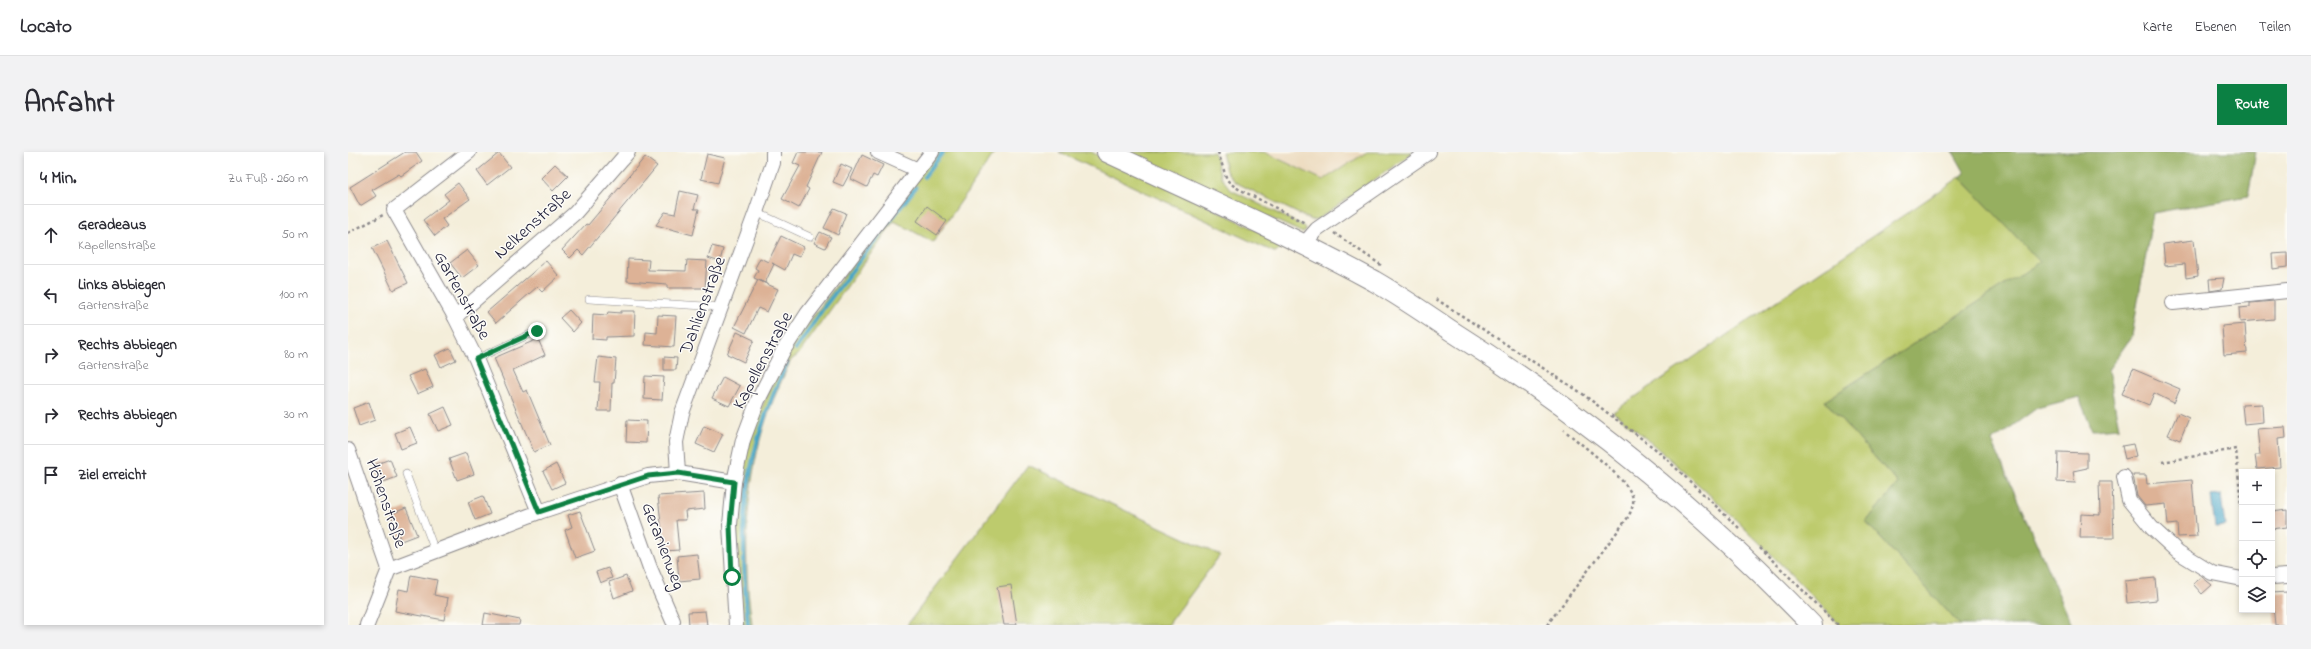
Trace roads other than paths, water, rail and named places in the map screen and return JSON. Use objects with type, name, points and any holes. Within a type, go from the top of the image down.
[{"type":"street","name":"Gartenstraße","points":[[469,152],[394,210],[455,317],[476,359],[539,512]]},
{"type":"street","name":"Nelkenstraße","points":[[455,317],[575,213],[628,152]]},
{"type":"street","name":"Dahlienstraße","points":[[678,473],[676,442],[682,413],[756,212],[773,163],[773,152]]},
{"type":"street","points":[[878,152],[918,170]]},
{"type":"street","name":"Kapellenstraße","points":[[736,625],[730,525],[734,482],[744,440],[758,400],[783,351],[807,314],[932,152]]},
{"type":"street","points":[[1107,152],[1304,244],[1376,282],[1491,355],[1568,410],[1682,501],[1765,576],[1812,625]]},
{"type":"street","points":[[1304,244],[1317,229],[1429,152]]},
{"type":"street","points":[[2173,303],[2287,291]]},
{"type":"street","name":"Höhenstraße","points":[[348,450],[390,569]]},
{"type":"street","points":[[367,625],[390,569],[434,551],[539,512],[648,476],[678,473],[734,482]]},
{"type":"street","points":[[2124,477],[2129,500],[2152,528],[2178,552],[2212,573],[2239,578]]},
{"type":"street","name":"Geranienweg","points":[[620,484],[650,568],[673,621]]},
{"type":"street","points":[[2275,578],[2287,576]]},
{"type":"lane","points":[[756,212],[810,237]]},
{"type":"lane","points":[[589,299],[721,307]]},
{"type":"lane","points":[[476,359],[537,331]]},
{"type":"lane","points":[[406,474],[434,551]]},
{"type":"water","points":[[2221,495],[2225,526],[2215,527],[2211,496]]},
{"type":"waterway","points":[[924,177],[943,152]]},
{"type":"waterway","points":[[796,349],[825,306],[916,187]]},
{"type":"waterway","points":[[748,625],[744,554],[744,522],[747,491],[761,429],[772,397],[787,363]]}]
